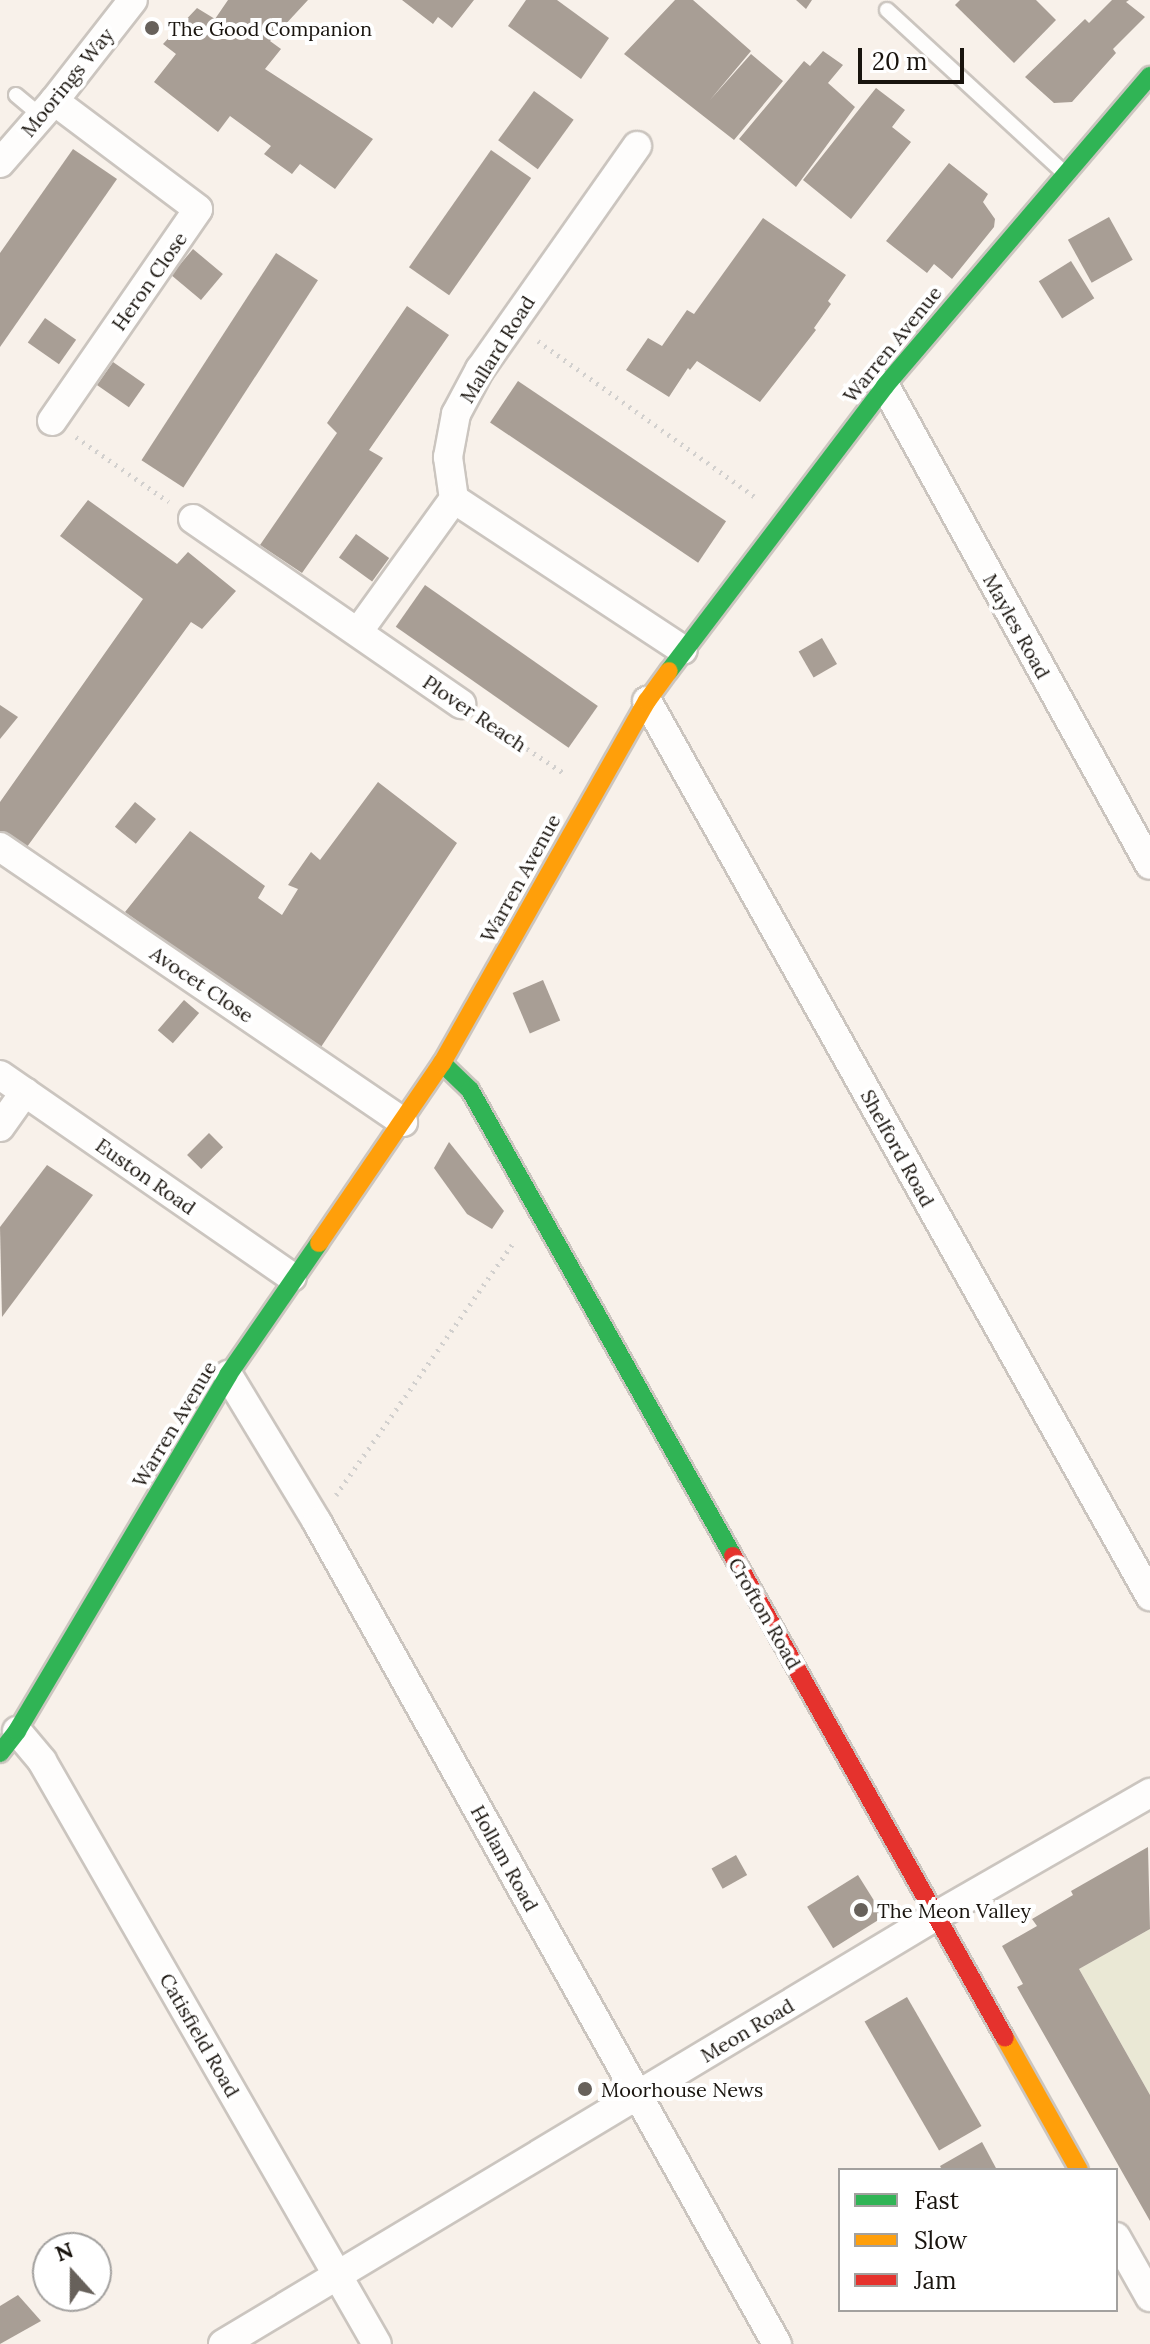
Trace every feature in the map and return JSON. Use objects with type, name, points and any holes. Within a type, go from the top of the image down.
[{"type":"street","name":"Moorings Way","points":[[0,163],[48,108],[133,0]]},
{"type":"street","name":"Warren Avenue","points":[[8,1742],[228,1375],[292,1277],[442,1063],[592,793],[647,701],[885,386],[1150,76]]},
{"type":"street","name":"Heron Close","points":[[48,108],[198,209],[52,421]]},
{"type":"street","name":"Mallard Road","points":[[454,499],[448,457],[456,414],[511,322],[637,146]]},
{"type":"street","name":"Mayles Road","points":[[885,386],[1150,865]]},
{"type":"street","points":[[358,632],[454,499],[683,650]]},
{"type":"street","name":"Plover Reach","points":[[193,519],[461,704]]},
{"type":"street","name":"Shelford Road","points":[[647,701],[1150,1596]]},
{"type":"street","name":"Avocet Close","points":[[0,847],[403,1122]]},
{"type":"street","name":"Crofton Road","points":[[442,1063],[470,1090],[1078,2168]]},
{"type":"street","name":"Euston Road","points":[[0,1075],[292,1277]]},
{"type":"street","points":[[0,1127],[25,1092]]},
{"type":"street","name":"Hollam Road","points":[[228,1375],[317,1522],[777,2344]]},
{"type":"street","name":"Catisfield Road","points":[[8,1742],[42,1761],[377,2344]]},
{"type":"street","name":"Meon Road","points":[[223,2344],[936,1916],[1150,1793]]},
{"type":"street","points":[[1118,2241],[1150,2297]]},
{"type":"lane","points":[[887,10],[1064,173]]},
{"type":"lane","points":[[16,95],[48,108]]},
{"type":"path","points":[[511,322],[784,517]]},
{"type":"path","points":[[52,421],[193,519]]},
{"type":"path","name":"Plover Reach","points":[[461,704],[592,793]]},
{"type":"path","points":[[317,1522],[536,1210]]},
{"type":"shaded area","points":[[1150,1929],[1150,2095],[1079,1969]]},
{"type":"building","points":[[228,0],[308,0],[270,41],[281,49],[265,69],[373,139],[335,189],[300,164],[292,174],[264,154],[271,146],[230,116],[218,132],[154,82],[176,54],[163,44],[197,8],[215,19]]},
{"type":"building","points":[[402,0],[474,0],[452,28],[438,17],[433,24]]},
{"type":"building","points":[[526,0],[557,0],[609,38],[581,79],[508,26]]},
{"type":"building","points":[[675,0],[693,0],[751,51],[710,100],[751,54],[783,81],[734,140],[624,54]]},
{"type":"building","points":[[796,0],[812,0],[806,9]]},
{"type":"building","points":[[960,0],[1036,0],[1056,20],[1014,63],[955,5]]},
{"type":"building","points":[[1112,0],[1129,0],[1126,2],[1145,17],[1113,49],[1116,53],[1072,102],[1054,103],[1025,77],[1085,19],[1089,23]]},
{"type":"building","points":[[823,51],[843,65],[828,83],[855,107],[796,187],[739,139],[804,61],[810,66]]},
{"type":"building","points":[[876,88],[905,110],[892,127],[911,142],[851,219],[803,180]]},
{"type":"building","points":[[534,91],[574,120],[538,169],[498,140]]},
{"type":"building","points":[[73,149],[117,179],[0,347],[0,253]]},
{"type":"building","points":[[491,150],[531,178],[449,295],[409,267]]},
{"type":"building","points":[[949,163],[988,194],[983,202],[995,219],[994,227],[952,279],[934,264],[927,273],[886,241]]},
{"type":"building","points":[[1109,217],[1133,260],[1092,283],[1068,240]]},
{"type":"building","points":[[763,218],[846,275],[828,301],[831,304],[814,328],[816,330],[760,402],[697,361],[690,370],[688,368],[669,397],[626,370],[648,338],[662,346],[687,310],[694,314]]},
{"type":"building","points":[[193,249],[223,274],[201,300],[171,275]]},
{"type":"building","points":[[276,253],[318,280],[183,487],[141,460]]},
{"type":"building","points":[[1071,261],[1094,298],[1062,318],[1039,281]]},
{"type":"building","points":[[407,306],[449,335],[369,450],[383,458],[302,573],[260,545],[337,433],[327,423]]},
{"type":"building","points":[[45,318],[76,340],[59,364],[28,343]]},
{"type":"building","points":[[113,362],[145,384],[129,407],[97,385]]},
{"type":"building","points":[[518,381],[726,521],[698,563],[490,422]]},
{"type":"building","points":[[88,500],[177,564],[188,552],[236,591],[202,629],[191,622],[24,851],[0,832],[0,802],[143,599],[60,536]]},
{"type":"building","points":[[356,534],[389,558],[372,582],[339,557]]},
{"type":"building","points":[[425,585],[598,706],[569,748],[396,627]]},
{"type":"building","points":[[822,638],[837,664],[814,677],[799,652]]},
{"type":"building","points":[[0,705],[18,717],[0,739]]},
{"type":"building","points":[[378,782],[457,843],[317,1053],[125,912],[190,831],[265,886],[258,898],[282,915],[298,889],[288,885],[311,852],[320,860]]},
{"type":"building","points":[[135,802],[156,819],[136,844],[115,827]]},
{"type":"building","points":[[543,980],[560,1021],[530,1033],[513,993]]},
{"type":"building","points":[[184,1000],[199,1013],[173,1043],[158,1030]]},
{"type":"building","points":[[209,1133],[223,1147],[201,1169],[187,1155]]},
{"type":"building","points":[[449,1142],[504,1211],[492,1229],[467,1214],[434,1168]]},
{"type":"building","points":[[47,1165],[93,1195],[2,1317],[0,1227]]},
{"type":"building","points":[[1148,1847],[1150,1929],[1079,1969],[1150,2095],[1150,2221],[1017,1987],[1023,1984],[1002,1946],[1037,1926],[1032,1919],[1073,1895],[1071,1891]]},
{"type":"building","points":[[736,1855],[747,1875],[723,1889],[712,1869]]},
{"type":"building","points":[[858,1875],[884,1917],[833,1948],[807,1907]]},
{"type":"building","points":[[907,1997],[982,2126],[939,2151],[865,2022]]},
{"type":"building","points":[[982,2142],[996,2168],[941,2168]]},
{"type":"building","points":[[18,2295],[41,2321],[0,2344],[0,2306]]},
{"type":"traffic: fast","points":[[669,671],[885,386],[1150,76]]},
{"type":"traffic: fast","points":[[442,1063],[470,1090],[733,1556]]},
{"type":"traffic: fast","points":[[0,1753],[17,1731],[228,1375],[319,1243]]},
{"type":"traffic: slow","points":[[319,1243],[442,1063],[647,701],[669,671]]},
{"type":"traffic: slow","points":[[1005,2038],[1078,2168]]},
{"type":"traffic: jam","points":[[733,1556],[1005,2038]]},
{"type":"place","name":"The Good Companion","points":[[152,28]]},
{"type":"place","name":"The Meon Valley","points":[[861,1910]]},
{"type":"place","name":"Moorhouse News","points":[[585,2089]]}]
